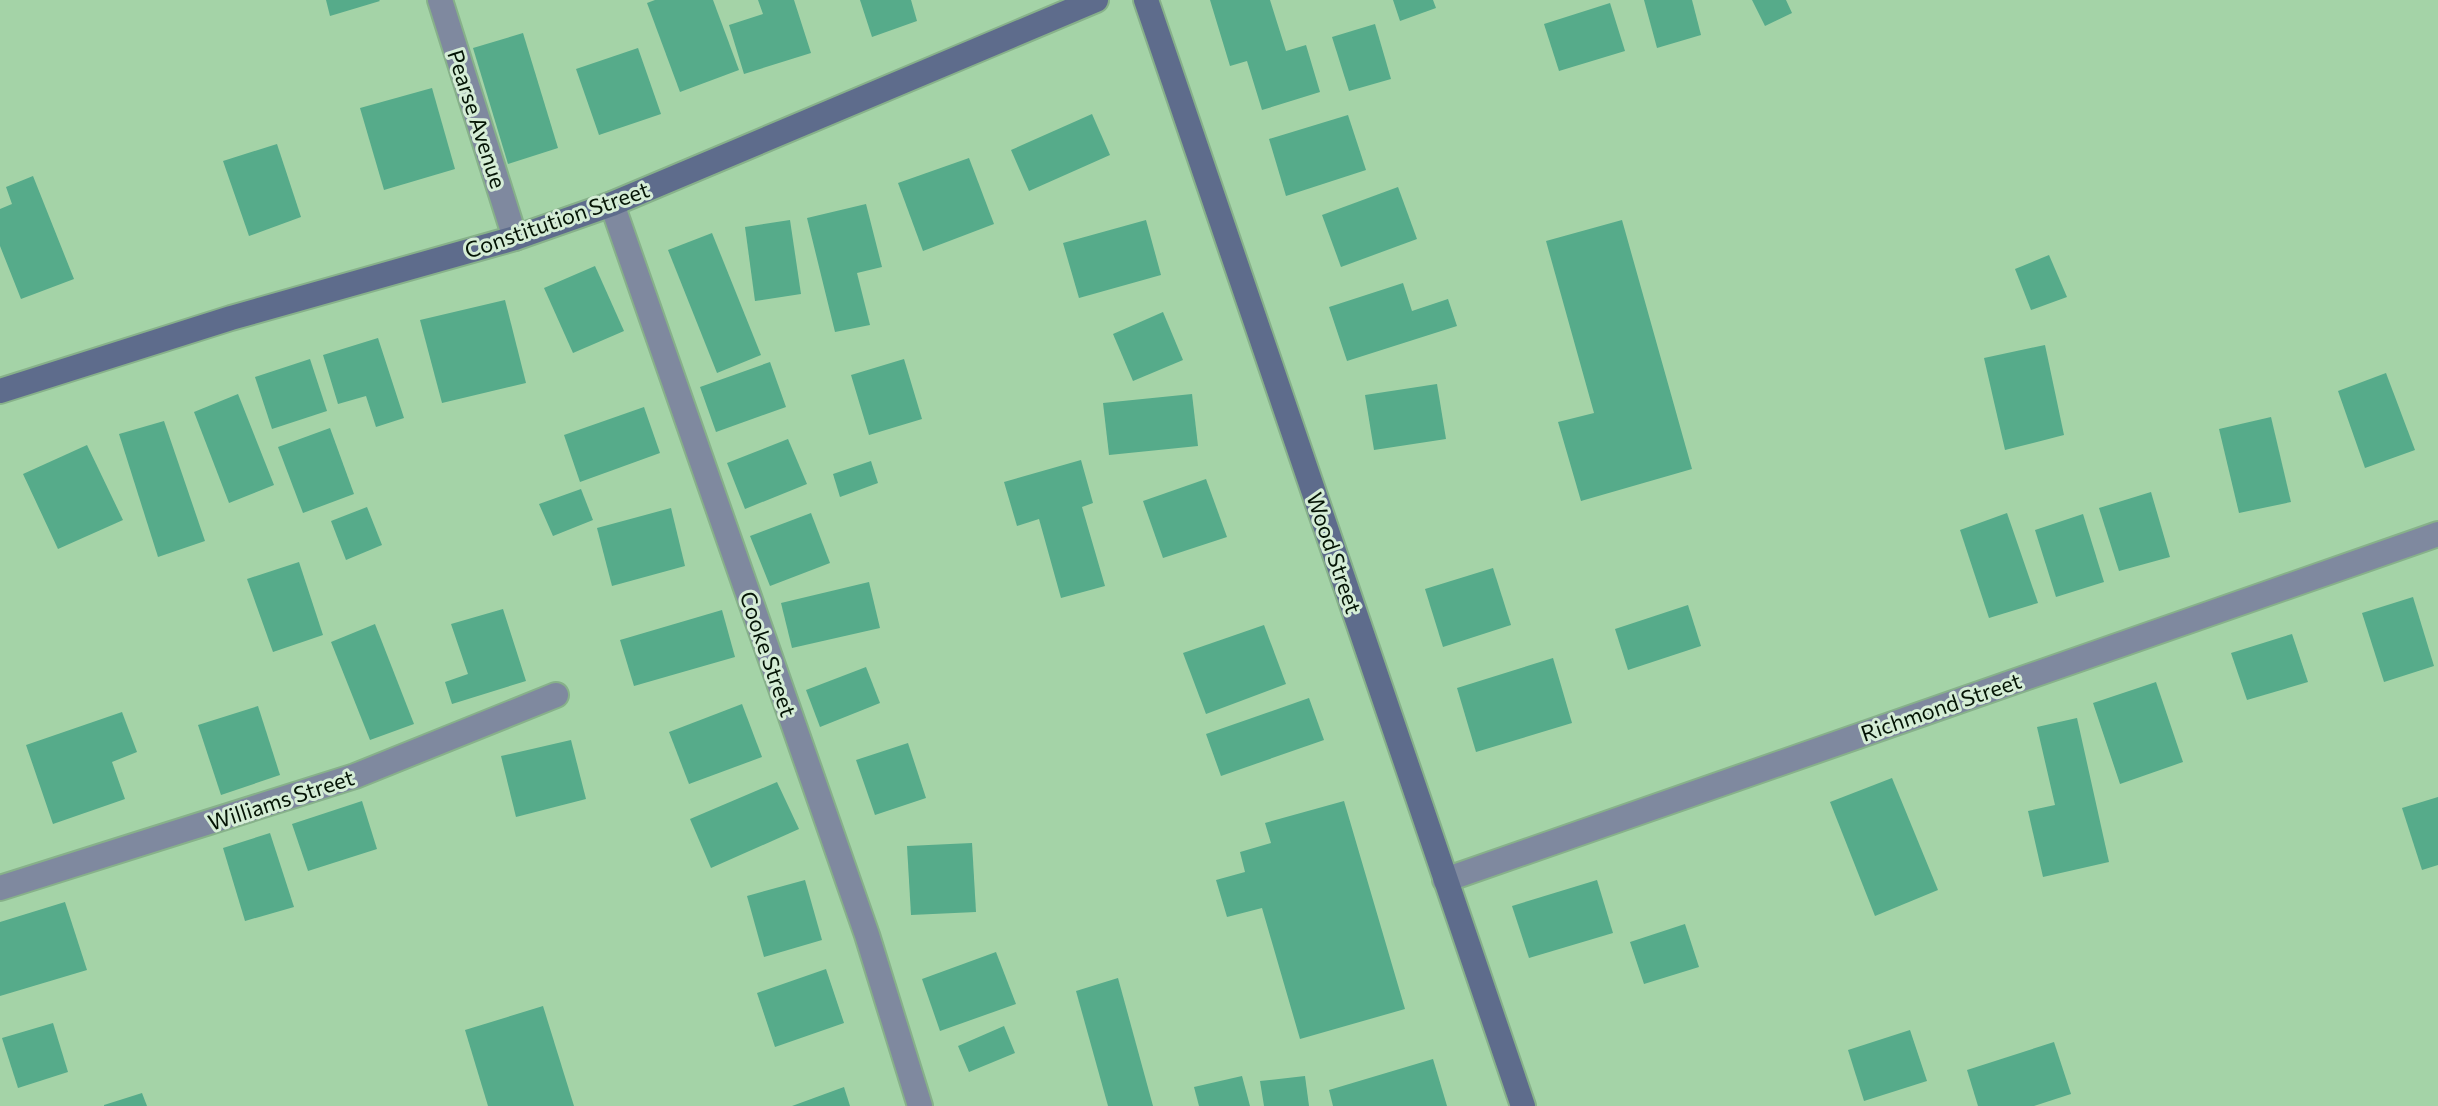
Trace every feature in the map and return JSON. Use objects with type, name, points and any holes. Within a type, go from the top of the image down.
[{"type":"street","name":"Pearse Avenue","points":[[440,0],[515,238]]},
{"type":"street","name":"Constitution Street","points":[[0,391],[231,318],[515,238],[612,204],[1096,0]]},
{"type":"street","name":"Wood Street","points":[[1146,0],[1523,1106]]},
{"type":"street","name":"Cooke Street","points":[[612,204],[867,935],[920,1106]]},
{"type":"street","name":"Richmond Street","points":[[1445,880],[2438,534]]},
{"type":"street","name":"Williams Street","points":[[0,888],[355,776],[556,695]]},
{"type":"building","points":[[326,0],[379,0],[380,1],[330,16]]},
{"type":"building","points":[[655,0],[713,0],[739,70],[680,92],[647,3]]},
{"type":"building","points":[[758,0],[794,0],[811,53],[744,74],[729,25],[763,14]]},
{"type":"building","points":[[860,0],[911,0],[917,21],[872,37]]},
{"type":"building","points":[[1210,0],[1270,0],[1286,51],[1306,45],[1320,92],[1262,110],[1247,61],[1230,66]]},
{"type":"building","points":[[1393,0],[1433,0],[1436,8],[1400,21]]},
{"type":"building","points":[[1644,0],[1692,0],[1701,35],[1657,48]]},
{"type":"building","points":[[1752,0],[1786,0],[1792,13],[1765,26]]},
{"type":"building","points":[[1610,3],[1625,51],[1559,71],[1544,24]]},
{"type":"building","points":[[1375,24],[1391,79],[1349,91],[1332,37]]},
{"type":"building","points":[[523,33],[558,148],[508,164],[473,48]]},
{"type":"building","points":[[638,48],[661,114],[599,135],[576,69]]},
{"type":"building","points":[[432,88],[455,169],[384,190],[360,108]]},
{"type":"building","points":[[1092,114],[1110,155],[1029,191],[1011,150]]},
{"type":"building","points":[[1348,115],[1366,170],[1286,196],[1269,139]]},
{"type":"building","points":[[277,144],[301,217],[249,236],[223,161]]},
{"type":"building","points":[[969,158],[994,224],[923,251],[898,183]]},
{"type":"building","points":[[33,176],[74,279],[21,299],[0,246],[0,209],[12,204],[6,187]]},
{"type":"building","points":[[1398,187],[1417,239],[1341,267],[1322,215]]},
{"type":"building","points":[[866,204],[882,267],[857,273],[870,325],[835,332],[807,218]]},
{"type":"building","points":[[790,220],[801,294],[755,301],[745,227]]},
{"type":"building","points":[[1146,220],[1161,275],[1079,298],[1063,243]]},
{"type":"building","points":[[1622,220],[1692,469],[1581,501],[1558,422],[1594,413],[1546,241]]},
{"type":"building","points":[[712,233],[761,355],[717,373],[668,250]]},
{"type":"building","points":[[2049,255],[2067,297],[2031,310],[2015,269]]},
{"type":"building","points":[[595,266],[624,331],[573,353],[544,288]]},
{"type":"building","points":[[1403,283],[1412,311],[1448,299],[1457,326],[1347,361],[1329,307]]},
{"type":"building","points":[[505,300],[526,383],[442,403],[420,320]]},
{"type":"building","points":[[1163,312],[1183,360],[1133,381],[1113,334]]},
{"type":"building","points":[[378,338],[404,418],[376,427],[366,396],[338,404],[323,355]]},
{"type":"building","points":[[2045,345],[2064,435],[2005,450],[1984,358]]},
{"type":"building","points":[[310,359],[327,411],[272,429],[255,377]]},
{"type":"building","points":[[904,359],[922,419],[869,435],[851,375]]},
{"type":"building","points":[[770,362],[786,407],[716,432],[700,387]]},
{"type":"building","points":[[2386,373],[2415,450],[2365,468],[2338,391]]},
{"type":"building","points":[[1437,384],[1446,439],[1374,450],[1365,395]]},
{"type":"building","points":[[238,394],[274,485],[229,503],[194,412]]},
{"type":"building","points":[[1192,394],[1198,446],[1109,455],[1103,403]]},
{"type":"building","points":[[644,407],[660,453],[580,482],[564,435]]},
{"type":"building","points":[[2271,417],[2291,502],[2239,513],[2219,429]]},
{"type":"building","points":[[164,421],[205,541],[158,557],[119,434]]},
{"type":"building","points":[[330,428],[354,494],[303,513],[278,447]]},
{"type":"building","points":[[788,439],[807,484],[745,509],[727,463]]},
{"type":"building","points":[[87,445],[123,520],[58,549],[23,474]]},
{"type":"building","points":[[1081,460],[1093,503],[1082,507],[1105,586],[1061,598],[1039,519],[1017,526],[1004,482]]},
{"type":"building","points":[[871,461],[878,483],[840,497],[833,474]]},
{"type":"building","points":[[1206,479],[1227,537],[1163,558],[1143,501]]},
{"type":"building","points":[[581,489],[593,520],[553,536],[539,504]]},
{"type":"building","points":[[2151,492],[2170,557],[2119,571],[2099,508]]},
{"type":"building","points":[[367,507],[382,545],[346,560],[331,521]]},
{"type":"building","points":[[671,508],[685,566],[612,586],[597,528]]},
{"type":"building","points":[[811,513],[830,563],[770,586],[750,536]]},
{"type":"building","points":[[2007,513],[2038,603],[1989,618],[1960,530]]},
{"type":"building","points":[[2083,514],[2104,582],[2056,597],[2035,530]]},
{"type":"building","points":[[299,562],[323,635],[273,652],[247,579]]},
{"type":"building","points":[[1493,568],[1511,625],[1443,647],[1425,589]]},
{"type":"building","points":[[869,582],[880,628],[792,648],[781,603]]},
{"type":"building","points":[[2413,597],[2434,666],[2384,682],[2362,613]]},
{"type":"building","points":[[1688,605],[1701,646],[1628,670],[1615,629]]},
{"type":"building","points":[[503,609],[526,681],[452,704],[445,682],[468,674],[451,624]]},
{"type":"building","points":[[722,610],[735,657],[634,686],[620,640]]},
{"type":"building","points":[[375,624],[414,724],[370,740],[331,642]]},
{"type":"building","points":[[1264,625],[1286,684],[1206,714],[1183,653]]},
{"type":"building","points":[[2292,634],[2308,682],[2247,700],[2231,653]]},
{"type":"building","points":[[1553,658],[1572,723],[1476,752],[1457,688]]},
{"type":"building","points":[[866,667],[880,703],[820,727],[806,690]]},
{"type":"building","points":[[2156,682],[2183,762],[2120,784],[2093,703]]},
{"type":"building","points":[[1309,698],[1324,740],[1221,776],[1206,734]]},
{"type":"building","points":[[742,704],[762,757],[689,784],[669,732]]},
{"type":"building","points":[[258,706],[280,775],[221,795],[198,725]]},
{"type":"building","points":[[122,712],[137,752],[112,762],[125,799],[53,824],[26,745]]},
{"type":"building","points":[[2077,718],[2109,862],[2043,877],[2028,811],[2055,805],[2037,727]]},
{"type":"building","points":[[571,740],[586,799],[516,817],[501,756]]},
{"type":"building","points":[[908,743],[926,798],[875,815],[856,760]]},
{"type":"building","points":[[1892,778],[1938,890],[1875,916],[1830,802]]},
{"type":"building","points":[[777,782],[799,829],[711,868],[690,819]]},
{"type":"building","points":[[2438,797],[2438,865],[2422,870],[2402,808]]},
{"type":"building","points":[[362,801],[377,849],[308,871],[292,824]]},
{"type":"building","points":[[1344,801],[1405,1009],[1300,1039],[1262,908],[1227,917],[1216,880],[1245,872],[1240,852],[1271,843],[1265,823]]},
{"type":"building","points":[[270,833],[294,907],[245,921],[223,848]]},
{"type":"building","points":[[972,843],[976,912],[911,915],[907,846]]},
{"type":"building","points":[[805,880],[822,940],[764,957],[747,896]]},
{"type":"building","points":[[1597,880],[1613,933],[1529,958],[1512,906]]},
{"type":"building","points":[[65,902],[87,970],[0,996],[0,922]]},
{"type":"building","points":[[1685,924],[1699,967],[1644,984],[1630,942]]},
{"type":"building","points":[[996,952],[1016,1004],[940,1031],[922,979]]},
{"type":"building","points":[[826,969],[844,1023],[775,1047],[757,993]]},
{"type":"building","points":[[1118,978],[1153,1106],[1108,1106],[1076,991]]},
{"type":"building","points":[[543,1006],[574,1106],[488,1106],[465,1030]]},
{"type":"building","points":[[53,1023],[68,1072],[18,1088],[2,1038]]},
{"type":"building","points":[[1004,1026],[1015,1053],[969,1072],[958,1046]]},
{"type":"building","points":[[1910,1030],[1927,1081],[1864,1101],[1848,1050]]},
{"type":"building","points":[[2054,1042],[2071,1094],[2034,1106],[1978,1106],[1967,1070]]},
{"type":"building","points":[[1433,1059],[1447,1106],[1333,1106],[1329,1090]]},
{"type":"building","points":[[1242,1076],[1250,1106],[1199,1106],[1194,1087]]},
{"type":"building","points":[[1305,1076],[1309,1106],[1264,1106],[1260,1081]]},
{"type":"building","points":[[844,1087],[850,1106],[792,1106]]},
{"type":"building","points":[[142,1093],[147,1106],[104,1106],[104,1105]]}]
